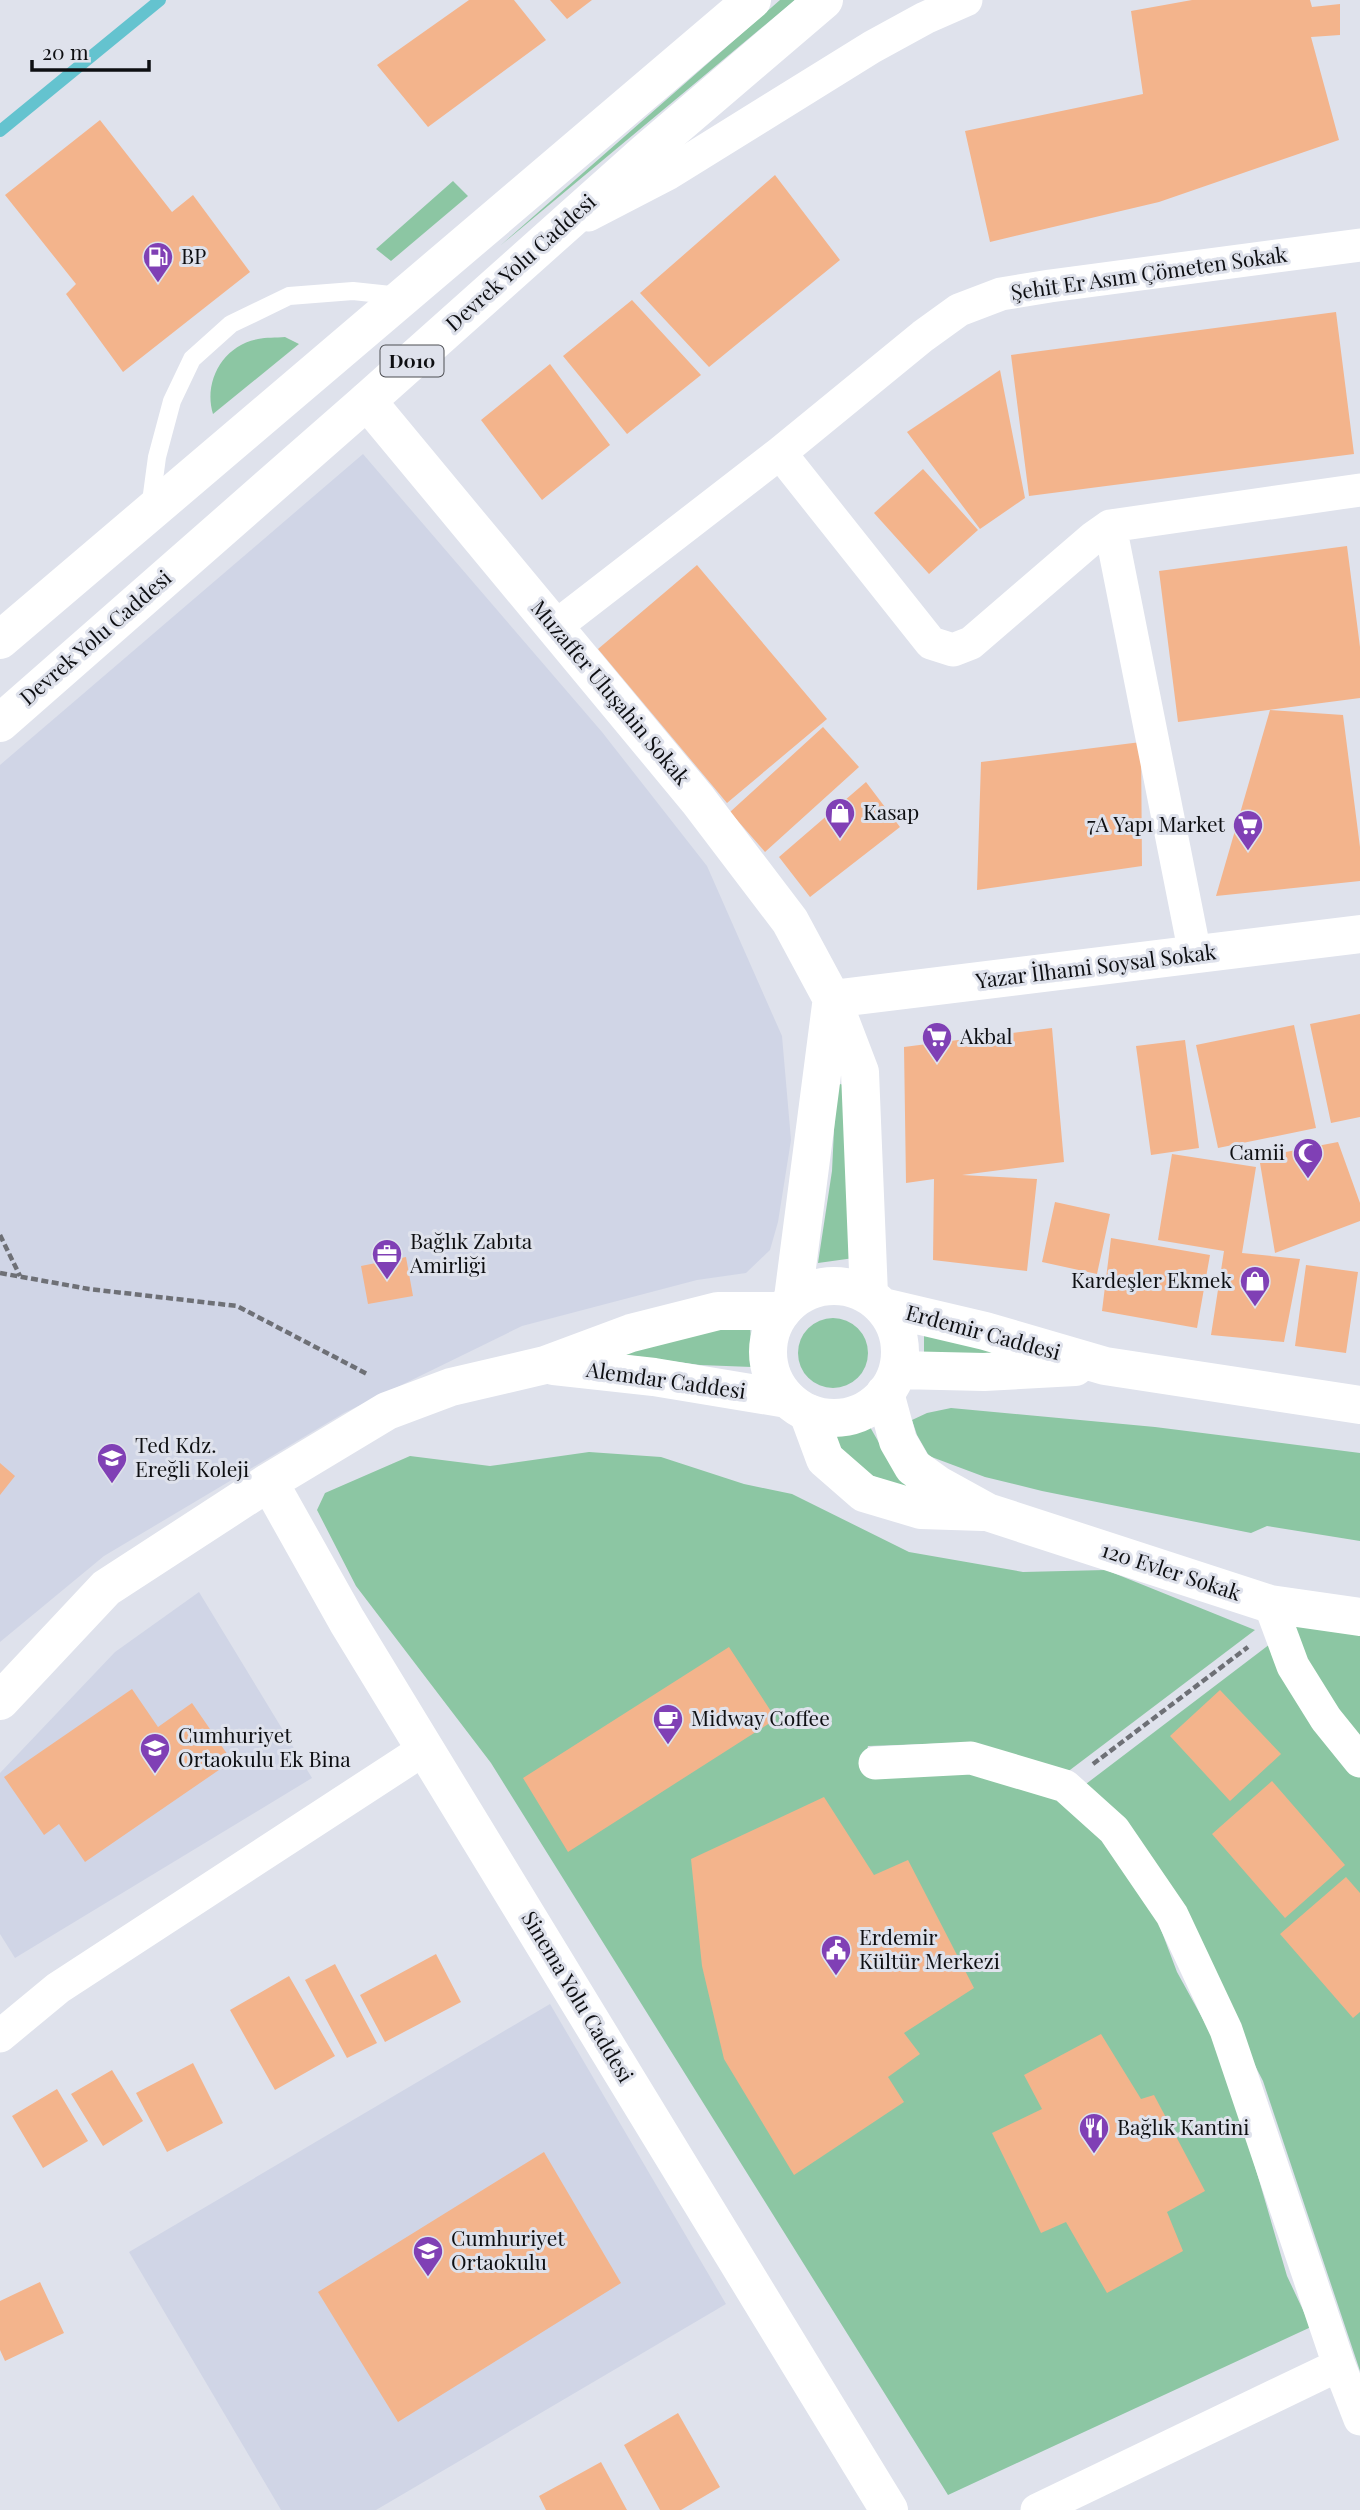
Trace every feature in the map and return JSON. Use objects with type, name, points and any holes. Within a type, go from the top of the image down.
[{"type":"main road","name":"D010","points":[[0,640],[752,0]]},
{"type":"main road","name":"Devrek Yolu Caddesi","points":[[0,723],[645,153],[824,0]]},
{"type":"main road","name":"Muzaffer Uluşahin Sokak","points":[[367,401],[698,800],[790,921],[832,999],[860,1072],[876,1301]]},
{"type":"main road","name":"Yazar İlhami Soysal Sokak","points":[[832,999],[1360,934]]},
{"type":"main road","points":[[788,1304],[832,999]]},
{"type":"main road","points":[[788,1304],[813,1289],[832,1285],[851,1287],[876,1301]]},
{"type":"main road","name":"Erdemir Caddesi","points":[[876,1301],[895,1326],[900,1347],[891,1381],[984,1372],[1105,1366]]},
{"type":"main road","name":"Erdemir Caddesi","points":[[876,1301],[1105,1366],[1360,1405]]},
{"type":"main road","name":"Alemdar Caddesi","points":[[0,1702],[106,1588],[269,1482],[387,1411],[451,1387],[545,1365],[631,1334],[718,1311],[788,1304]]},
{"type":"main road","name":"Alemdar Caddesi","points":[[788,1304],[772,1327],[768,1346],[769,1366],[776,1384],[798,1406]]},
{"type":"main road","name":"Alemdar Caddesi","points":[[545,1365],[654,1377],[798,1406],[828,1417],[850,1416],[870,1408],[891,1381]]},
{"type":"main road","name":"120 Evler Sokak","points":[[891,1381],[898,1441],[913,1467],[938,1485],[987,1512],[1274,1614],[1360,1617]]},
{"type":"main road","name":"120 Evler Sokak","points":[[798,1406],[825,1459],[864,1493],[921,1510],[987,1512]]},
{"type":"main road","name":"Sinema Yolu Caddesi","points":[[269,1482],[347,1621],[889,2510]]},
{"type":"street","points":[[558,231],[669,173],[872,47],[925,18],[966,0]]},
{"type":"street","name":"Şehit Er Asım Çömeten Sokak","points":[[555,628],[959,310],[1001,294],[1049,286],[1360,245]]},
{"type":"street","points":[[780,453],[932,643],[953,649],[971,643],[1110,526],[1360,490]]},
{"type":"street","points":[[1110,526],[1195,954]]},
{"type":"street","points":[[1274,1614],[1293,1666],[1326,1719],[1360,1761]]},
{"type":"street","points":[[0,2036],[58,1988],[426,1748]]},
{"type":"street","points":[[875,1763],[971,1758],[1065,1786],[1114,1830],[1172,1915],[1221,2018],[1339,2365],[1360,2419]]},
{"type":"street","points":[[1038,2510],[1339,2365]]},
{"type":"lane","points":[[149,513],[157,457],[172,401],[192,359],[231,324],[289,296],[353,291],[404,296]]},
{"type":"path","points":[[0,1235],[20,1276]]},
{"type":"path","points":[[0,1273],[89,1289],[237,1306],[370,1376]]},
{"type":"path","points":[[1065,1786],[1274,1614]]},
{"type":"shaded area","points":[[363,454],[602,732],[707,866],[782,1036],[791,1140],[778,1222],[770,1250],[746,1273],[697,1280],[522,1326],[344,1413],[104,1556],[0,1642],[0,765]]},
{"type":"shaded area","name":"Cumhuriyet Ortaokulu Ek Bina","points":[[199,1592],[312,1778],[15,1958],[0,1934],[0,1773],[115,1652]]},
{"type":"shaded area","name":"Cumhuriyet Ortaokulu","points":[[550,2004],[726,2304],[376,2510],[281,2510],[129,2252]]},
{"type":"green space","points":[[780,0],[795,0],[501,245]]},
{"type":"green space","points":[[453,181],[468,196],[391,261],[376,249]]},
{"type":"green space","points":[[285,337],[299,344],[213,414],[211,390],[219,367],[226,357],[246,343],[261,338]]},
{"type":"green space","points":[[840,1084],[844,1085],[854,1258],[818,1263],[832,1171],[836,1089]]},
{"type":"green space","points":[[833,1318],[858,1328],[868,1353],[858,1378],[833,1388],[808,1378],[798,1353],[808,1328]]},
{"type":"green space","points":[[750,1322],[752,1367],[700,1365],[612,1353]]},
{"type":"green space","points":[[924,1327],[1064,1358],[924,1362]]},
{"type":"green space","points":[[951,1408],[1155,1427],[1360,1453],[1360,1541],[1267,1526],[1251,1533],[985,1477],[929,1456],[917,1435],[912,1420],[927,1413]]},
{"type":"green space","points":[[870,1427],[894,1469],[911,1490],[854,1465],[839,1445],[834,1432]]},
{"type":"green space","points":[[589,1452],[661,1457],[744,1484],[792,1494],[909,1552],[1023,1572],[1106,1570],[1255,1630],[1066,1773],[955,1743],[868,1746],[862,1772],[980,1774],[1049,1792],[1103,1839],[1154,1911],[1177,1972],[1210,2032],[1238,2108],[1287,2276],[1311,2327],[948,2495],[491,1763],[356,1586],[317,1510],[325,1493],[410,1456],[490,1466]]},
{"type":"green space","points":[[1295,1625],[1360,1627],[1360,2371],[1263,2081],[1163,1887],[1082,1787]]},
{"type":"building","points":[[469,0],[514,0],[546,40],[428,127],[377,65]]},
{"type":"building","points":[[550,0],[592,0],[567,19]]},
{"type":"building","points":[[1192,0],[1310,0],[1312,7],[1340,4],[1340,35],[1311,37],[1339,140],[1159,202],[990,242],[965,131],[1143,94],[1131,11]]},
{"type":"building","points":[[100,120],[172,212],[193,195],[250,272],[123,372],[66,294],[76,284],[5,195]]},
{"type":"building","points":[[775,175],[840,260],[709,367],[640,293]]},
{"type":"building","points":[[632,300],[701,375],[627,434],[563,356]]},
{"type":"building","points":[[1336,312],[1354,454],[1029,496],[1011,355]]},
{"type":"building","points":[[550,364],[610,445],[542,500],[481,420]]},
{"type":"building","points":[[1000,370],[1025,498],[980,529],[907,432]]},
{"type":"building","points":[[923,469],[978,530],[929,574],[874,513]]},
{"type":"building","points":[[1347,546],[1360,647],[1360,698],[1178,722],[1159,571]]},
{"type":"building","points":[[697,565],[827,719],[727,803],[598,649]]},
{"type":"building","points":[[1270,710],[1343,715],[1360,847],[1360,881],[1216,896]]},
{"type":"building","points":[[823,727],[859,767],[765,852],[730,812]]},
{"type":"building","points":[[1141,742],[1142,866],[977,890],[981,762]]},
{"type":"building","points":[[866,782],[900,827],[810,897],[779,857]]},
{"type":"building","points":[[1360,1014],[1360,1117],[1331,1123],[1310,1024]]},
{"type":"building","points":[[1294,1025],[1316,1128],[1218,1148],[1196,1045]]},
{"type":"building","points":[[1052,1028],[1064,1162],[962,1175],[1037,1179],[1027,1271],[933,1260],[934,1179],[906,1183],[904,1047]]},
{"type":"building","points":[[1185,1040],[1199,1148],[1151,1155],[1136,1046]]},
{"type":"building","name":"Camii","points":[[1338,1142],[1360,1203],[1360,1221],[1275,1253],[1259,1157]]},
{"type":"building","points":[[1172,1154],[1256,1167],[1242,1253],[1300,1259],[1284,1342],[1211,1335],[1224,1251],[1158,1240]]},
{"type":"building","points":[[1055,1202],[1110,1214],[1097,1274],[1042,1262]]},
{"type":"building","points":[[1111,1238],[1210,1255],[1197,1328],[1102,1311]]},
{"type":"building","name":"Bağlık Zabıta Amirliği","points":[[406,1257],[413,1296],[368,1304],[361,1266]]},
{"type":"building","points":[[1306,1265],[1358,1272],[1346,1353],[1295,1346]]},
{"type":"building","points":[[0,1463],[15,1476],[0,1495]]},
{"type":"building","points":[[729,1647],[776,1719],[568,1852],[523,1778]]},
{"type":"building","points":[[132,1689],[158,1727],[192,1703],[232,1761],[85,1862],[59,1824],[44,1835],[4,1777]]},
{"type":"building","points":[[1220,1690],[1281,1754],[1230,1801],[1170,1736]]},
{"type":"building","points":[[1272,1781],[1345,1865],[1285,1918],[1212,1834]]},
{"type":"building","name":"Erdemir Kültür Merkezi","points":[[824,1797],[874,1875],[908,1860],[974,1988],[904,2033],[920,2054],[888,2077],[904,2102],[794,2175],[724,2059],[702,1966],[691,1859]]},
{"type":"building","points":[[1346,1877],[1360,1893],[1360,2012],[1353,2018],[1280,1934]]},
{"type":"building","points":[[436,1954],[461,2002],[385,2042],[360,1995]]},
{"type":"building","points":[[335,1964],[377,2043],[347,2058],[305,1980]]},
{"type":"building","points":[[289,1976],[335,2056],[275,2090],[230,2010]]},
{"type":"building","name":"Bağlık Kantini","points":[[1101,2034],[1141,2099],[1154,2095],[1205,2191],[1167,2212],[1183,2251],[1107,2293],[1066,2222],[1041,2233],[992,2133],[1042,2109],[1024,2075]]},
{"type":"building","points":[[193,2063],[223,2123],[167,2152],[136,2093]]},
{"type":"building","points":[[112,2070],[143,2121],[103,2146],[71,2094]]},
{"type":"building","points":[[57,2089],[88,2141],[43,2168],[12,2116]]},
{"type":"building","points":[[544,2152],[621,2283],[398,2422],[318,2292]]},
{"type":"building","points":[[40,2282],[64,2333],[5,2361],[0,2350],[0,2301]]},
{"type":"building","points":[[678,2413],[720,2487],[681,2510],[660,2510],[624,2445]]},
{"type":"building","points":[[601,2462],[627,2510],[546,2510],[539,2496]]},
{"type":"waterway","points":[[0,131],[160,0]]},
{"type":"place","name":"BP","points":[[158,284]]},
{"type":"place","name":"Kasap","points":[[840,840]]},
{"type":"place","name":"7A Yapı Market","points":[[1248,852]]},
{"type":"place","name":"Akbal","points":[[937,1064]]},
{"type":"place","name":"Camii","points":[[1308,1180]]},
{"type":"place","name":"Bağlık Zabıta Amirliği","points":[[387,1281]]},
{"type":"place","name":"Kardeşler Ekmek","points":[[1255,1308]]},
{"type":"place","name":"Ted Kdz. Ereğli Koleji","points":[[112,1485]]},
{"type":"place","name":"Midway Coffee","points":[[668,1746]]},
{"type":"place","name":"Cumhuriyet Ortaokulu Ek Bina","points":[[155,1775]]},
{"type":"place","name":"Erdemir Kültür Merkezi","points":[[836,1977]]},
{"type":"place","name":"Bağlık Kantini","points":[[1094,2155]]},
{"type":"place","name":"Cumhuriyet Ortaokulu","points":[[428,2278]]}]
